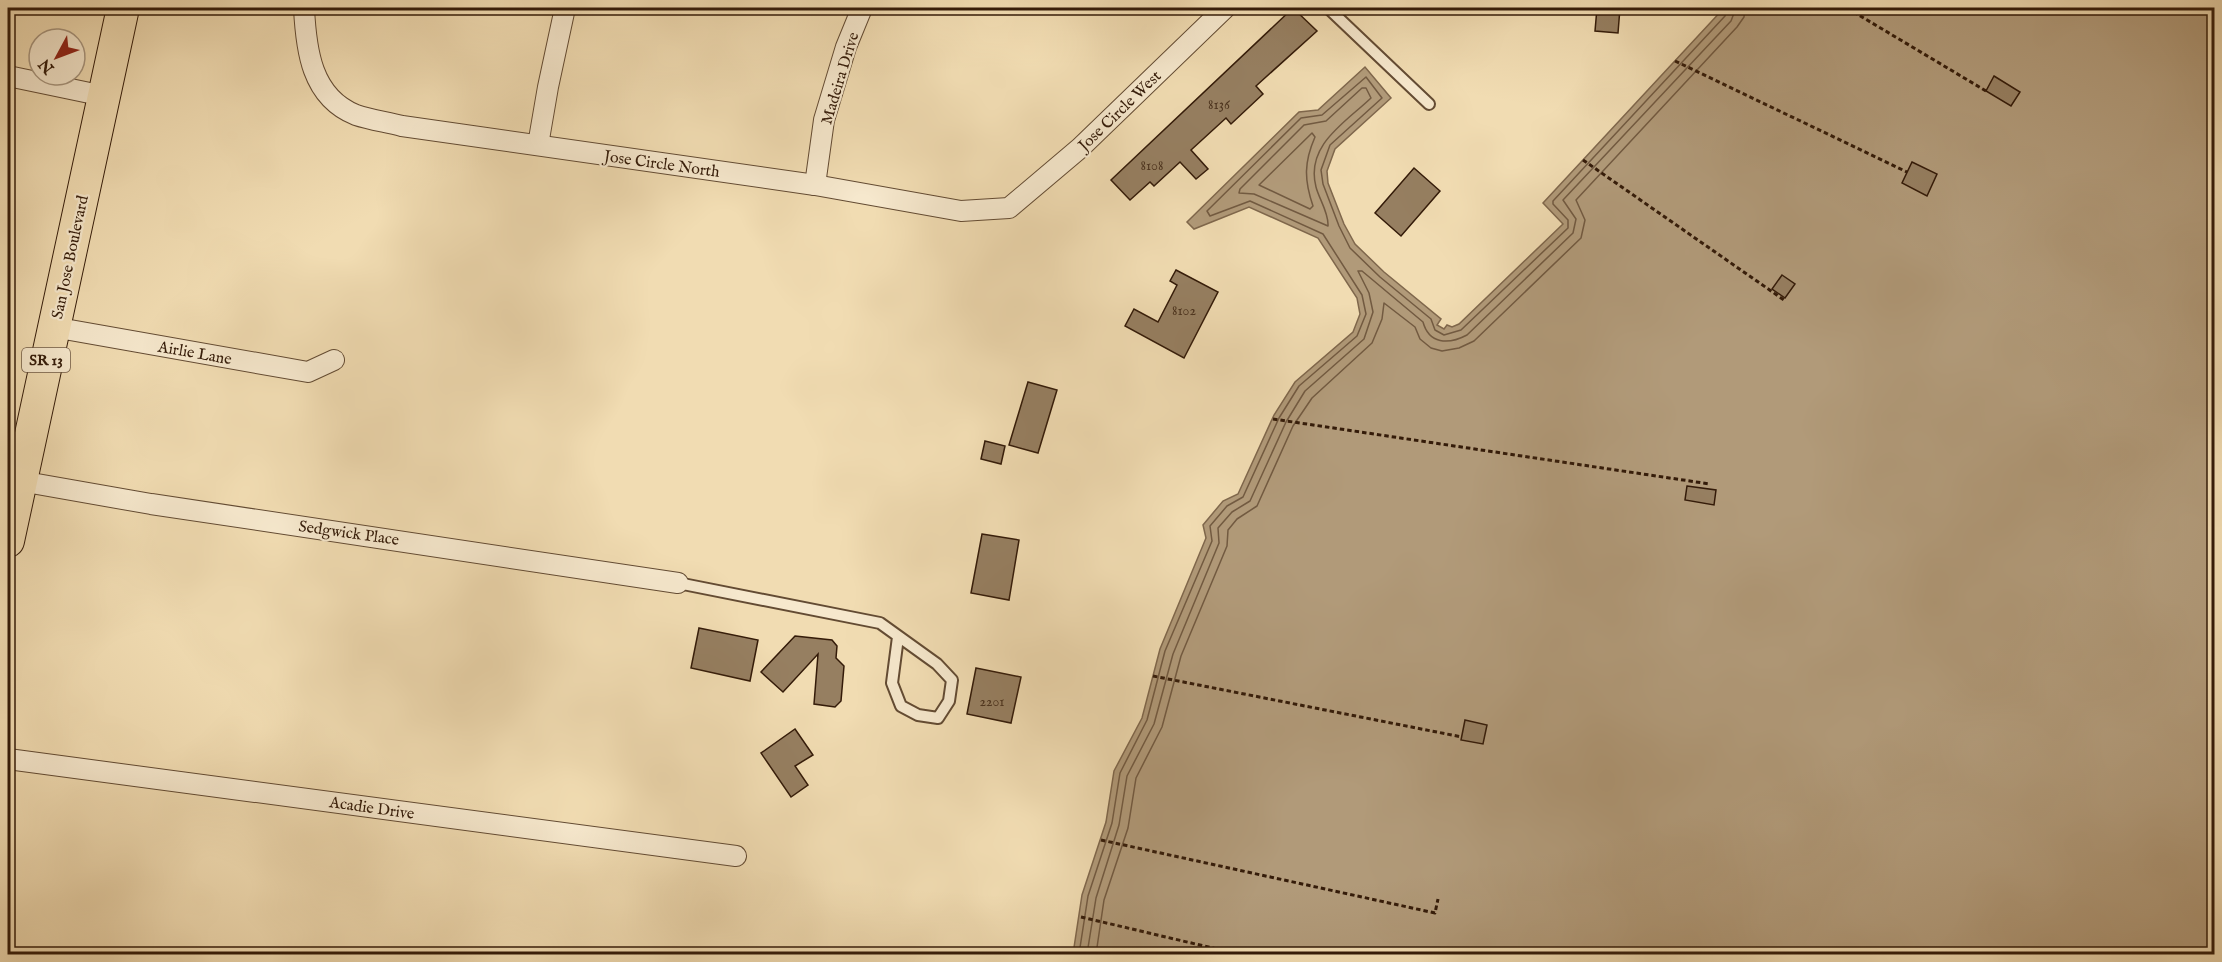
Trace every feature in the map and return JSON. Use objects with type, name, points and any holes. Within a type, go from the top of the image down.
[{"type":"main road","name":"San Jose Boulevard","points":[[8,541],[123,8]]},
{"type":"street","name":"Jose Circle North","points":[[304,8],[308,58],[325,90],[345,109],[357,115],[402,126],[815,185],[961,211],[1009,208]]},
{"type":"street","points":[[538,145],[565,8]]},
{"type":"street","name":"Madeira Drive","points":[[815,185],[824,120],[846,47],[862,8]]},
{"type":"street","name":"Jose Circle West","points":[[1009,208],[1080,147],[1225,8]]},
{"type":"street","points":[[8,76],[104,96]]},
{"type":"street","name":"Airlie Lane","points":[[53,327],[308,372],[334,360]]},
{"type":"street","name":"Sedgwick Place","points":[[20,481],[151,504],[678,583]]},
{"type":"street","name":"Acadie Drive","points":[[8,759],[736,856]]},
{"type":"lane","points":[[1328,8],[1429,104]]},
{"type":"lane","points":[[678,583],[880,623],[937,664],[952,680],[950,701],[938,718],[918,715],[901,706],[892,682],[898,637]]},
{"type":"path","points":[[1847,8],[1986,91]]},
{"type":"path","points":[[1997,8],[2004,12]]},
{"type":"path","points":[[1674,62],[1907,172]]},
{"type":"path","points":[[1583,160],[1784,300]]},
{"type":"path","points":[[1273,419],[1710,484]]},
{"type":"path","points":[[1154,676],[1462,737]]},
{"type":"path","points":[[1101,840],[1435,913],[1438,899]]},
{"type":"path","points":[[1081,917],[1238,954]]},
{"type":"water","points":[[1724,8],[2214,8],[2214,954],[1073,954],[1082,895],[1106,822],[1114,771],[1142,718],[1160,649],[1206,538],[1203,525],[1223,501],[1238,494],[1274,415],[1295,382],[1353,332],[1360,314],[1357,298],[1318,238],[1249,207],[1194,229],[1187,222],[1299,112],[1318,110],[1365,67],[1391,98],[1335,149],[1327,171],[1328,183],[1344,224],[1355,244],[1384,272],[1441,319],[1437,325],[1444,329],[1447,325],[1452,327],[1459,324],[1563,224],[1543,203]]},
{"type":"building","points":[[1293,8],[1317,31],[1256,86],[1263,94],[1231,124],[1226,118],[1191,150],[1208,169],[1196,179],[1180,162],[1154,186],[1150,182],[1130,200],[1111,180]]},
{"type":"building","points":[[1597,8],[1620,8],[1618,33],[1595,31]]},
{"type":"building","points":[[1994,76],[2020,92],[2011,106],[1986,91]]},
{"type":"building","points":[[1912,162],[1937,174],[1927,196],[1902,183]]},
{"type":"building","points":[[1414,168],[1440,191],[1401,236],[1375,213]]},
{"type":"building","points":[[1176,270],[1218,292],[1184,358],[1125,326],[1134,309],[1158,322],[1177,285],[1170,281]]},
{"type":"building","points":[[1782,275],[1795,284],[1785,298],[1772,289]]},
{"type":"building","points":[[1028,382],[1057,390],[1038,453],[1009,445]]},
{"type":"building","points":[[985,441],[1005,446],[1001,464],[981,459]]},
{"type":"building","points":[[1687,486],[1716,490],[1714,505],[1685,500]]},
{"type":"building","points":[[982,534],[1019,540],[1009,600],[971,593]]},
{"type":"building","points":[[699,628],[758,640],[750,681],[691,668]]},
{"type":"building","points":[[795,636],[832,640],[837,646],[836,658],[844,666],[841,701],[835,707],[814,704],[818,654],[783,692],[761,672]]},
{"type":"building","points":[[976,668],[1021,677],[1011,723],[967,714]]},
{"type":"building","points":[[1465,720],[1487,725],[1483,744],[1461,740]]},
{"type":"building","points":[[795,729],[813,755],[795,766],[808,785],[791,797],[761,753]]}]
